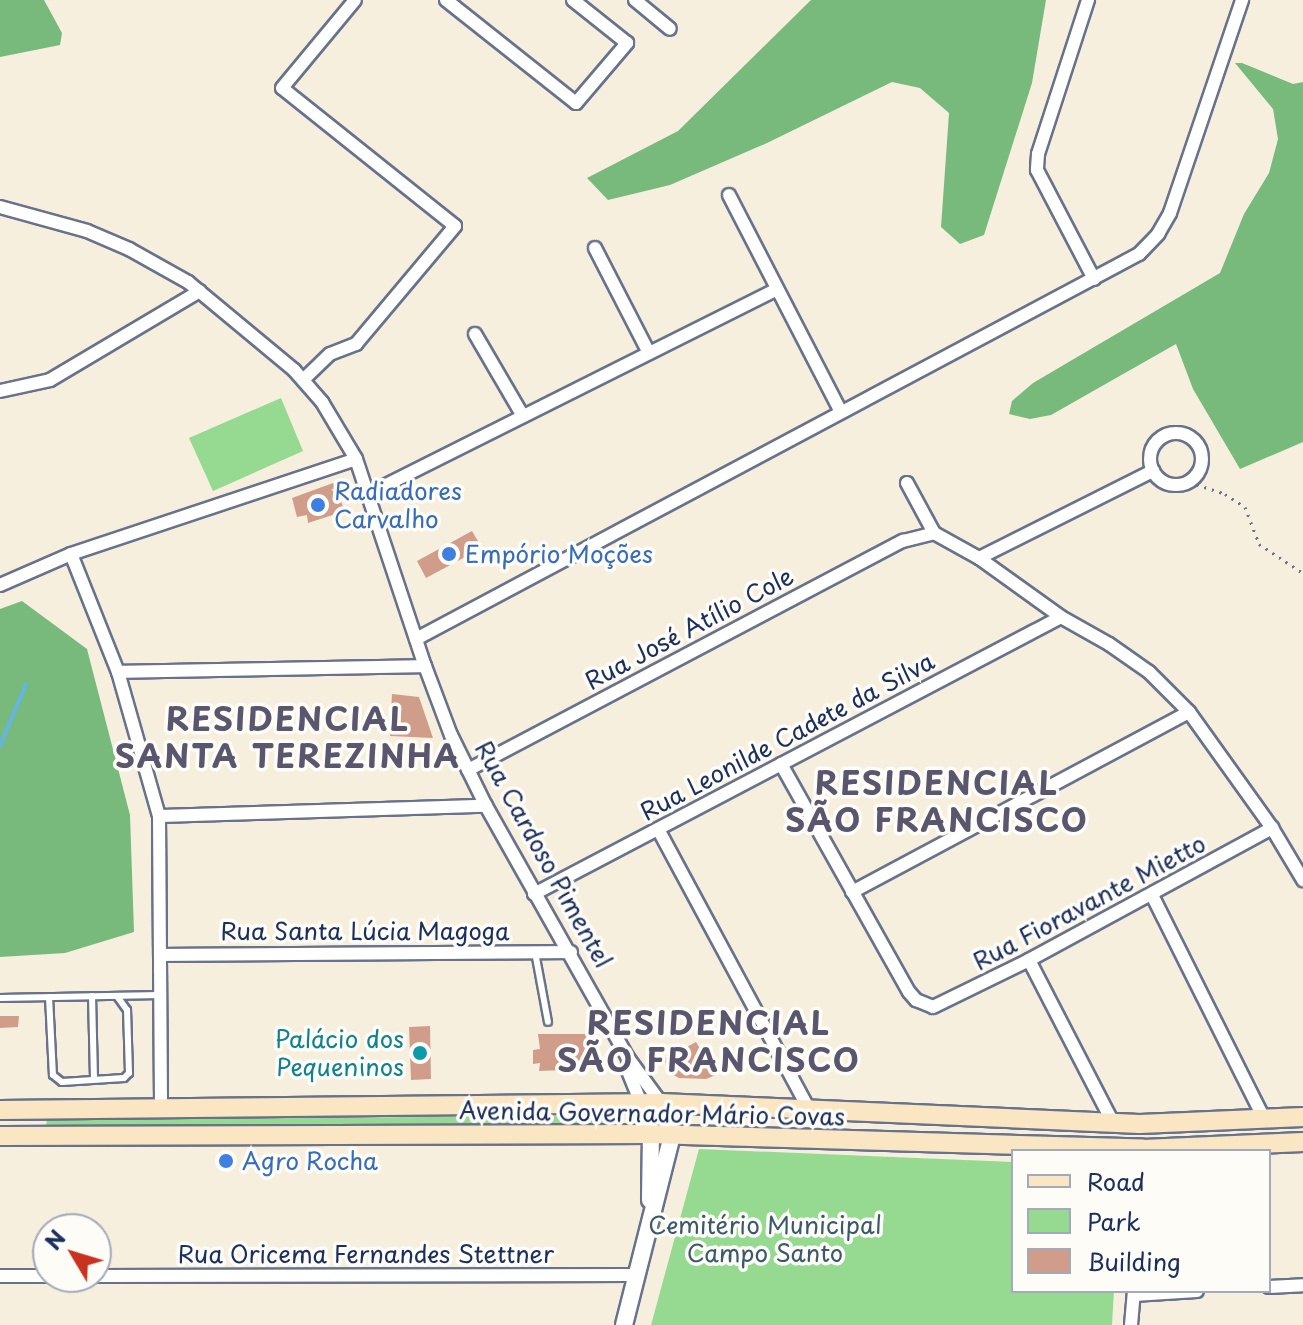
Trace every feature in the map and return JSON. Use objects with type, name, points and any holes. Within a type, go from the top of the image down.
[{"type":"main road","name":"Avenida Governador Mário Covas","points":[[3,1115],[161,1107],[661,1103],[808,1107],[1113,1123],[1303,1117]]},
{"type":"main road","name":"Avenida Governador Mário Covas","points":[[0,1136],[651,1134],[1112,1149]]},
{"type":"main road","name":"Avenida Governador Mário Covas","points":[[1163,1149],[1303,1142]]},
{"type":"street","points":[[303,380],[330,354],[356,344],[455,226],[282,88],[355,0]]},
{"type":"street","points":[[446,0],[576,103],[627,43],[579,2]]},
{"type":"street","points":[[635,0],[670,29]]},
{"type":"street","points":[[1088,0],[1038,154],[1037,170],[1094,279]]},
{"type":"street","points":[[416,639],[1139,254],[1164,224],[1242,0]]},
{"type":"street","points":[[729,195],[841,412]]},
{"type":"street","name":"Rua Cardoso Pimentel","points":[[0,207],[87,231],[129,249],[200,291],[263,342],[303,380],[322,402],[356,459],[425,666],[468,770],[534,894],[571,952],[628,1058],[661,1103],[672,1135],[624,1325]]},
{"type":"street","points":[[595,248],[649,353]]},
{"type":"street","points":[[368,494],[777,289]]},
{"type":"street","points":[[0,391],[50,380],[200,291]]},
{"type":"street","points":[[475,334],[523,416]]},
{"type":"street","points":[[1171,433],[1185,434],[1197,443],[1202,457],[1199,471],[1189,482],[1167,483],[1153,471],[1151,454],[1158,440],[1171,433]]},
{"type":"street","points":[[0,585],[71,554],[356,459]]},
{"type":"street","points":[[979,558],[1153,471]]},
{"type":"street","points":[[907,483],[934,533],[979,558],[1061,617],[1149,672],[1189,712],[1272,828],[1303,880]]},
{"type":"street","name":"Rua José Atílio Cole","points":[[468,770],[903,541],[934,533]]},
{"type":"street","points":[[71,554],[118,672],[159,816],[161,1107]]},
{"type":"street","name":"Rua Leonilde Cadete da Silva","points":[[534,894],[1061,617]]},
{"type":"street","points":[[118,672],[425,666]]},
{"type":"street","points":[[781,764],[852,892],[1189,712]]},
{"type":"street","points":[[159,816],[486,806]]},
{"type":"street","name":"Rua Fioravante Mietto","points":[[852,892],[909,992],[924,1005],[933,1007],[1029,960],[1272,828]]},
{"type":"street","points":[[658,829],[808,1107]]},
{"type":"street","points":[[1152,895],[1264,1119]]},
{"type":"street","name":"Rua Santa Lúcia Magoga","points":[[160,955],[571,952]]},
{"type":"street","points":[[1029,960],[1113,1123]]},
{"type":"street","name":"Rua Cardoso Pimentel","points":[[628,1058],[628,1071],[651,1134],[648,1193],[652,1210]]},
{"type":"street","name":"Rua Oricema Fernandes Stettner","points":[[112,1276],[635,1275]]},
{"type":"street","points":[[0,1276],[32,1276]]},
{"type":"street","points":[[1271,1287],[1303,1285]]},
{"type":"street","points":[[1131,1325],[1134,1293]]},
{"type":"lane","points":[[535,952],[548,1022]]},
{"type":"lane","points":[[0,998],[161,995]]},
{"type":"lane","points":[[92,996],[94,1077]]},
{"type":"lane","points":[[49,997],[53,1075],[62,1082],[94,1077],[124,1078],[129,1073],[127,1010],[117,996]]},
{"type":"path","points":[[1189,482],[1225,494],[1245,507],[1259,544],[1303,573]]},
{"type":"green space","points":[[0,0],[44,0],[62,33],[60,45],[0,57]]},
{"type":"green space","points":[[811,0],[1046,0],[1032,83],[984,235],[960,244],[941,227],[949,113],[920,88],[892,82],[767,143],[670,185],[608,200],[587,178],[678,131]]},
{"type":"green space","points":[[1235,63],[1293,84],[1303,82],[1303,442],[1240,469],[1193,389],[1176,344],[1051,415],[1030,419],[1009,414],[1012,401],[1033,383],[1220,273],[1244,214],[1269,173],[1278,139],[1273,109]]},
{"type":"green space","points":[[281,398],[303,451],[213,491],[189,438]]},
{"type":"green space","points":[[22,601],[87,649],[130,815],[134,932],[65,953],[0,957],[0,609]]},
{"type":"green space","points":[[609,1116],[610,1124],[46,1127],[47,1119]]},
{"type":"green space","name":"Cemitério Municipal Campo Santo","points":[[699,1149],[1011,1162],[1011,1293],[1114,1293],[1112,1325],[651,1325]]},
{"type":"building","name":"Radiadores Carvalho","points":[[333,483],[345,511],[308,523],[307,515],[297,517],[292,498]]},
{"type":"building","points":[[472,531],[482,548],[426,578],[417,561]]},
{"type":"building","points":[[392,694],[419,697],[433,738],[390,736]]},
{"type":"building","points":[[0,1016],[19,1016],[18,1027],[0,1028]]},
{"type":"building","name":"Palácio dos Pequeninos","points":[[430,1026],[431,1079],[411,1080],[409,1027]]},
{"type":"building","points":[[538,1034],[588,1034],[588,1069],[539,1071],[540,1063],[533,1064],[533,1050],[540,1049]]},
{"type":"building","points":[[696,1042],[716,1075],[706,1079],[679,1078],[670,1073],[664,1059]]},
{"type":"waterway","points":[[0,746],[26,684]]},
{"type":"place","name":"Radiadores Carvalho","points":[[318,505]]},
{"type":"place","name":"Empório Moções","points":[[449,554]]},
{"type":"place","name":"Palácio dos Pequeninos","points":[[420,1053]]},
{"type":"place","name":"Agro Rocha","points":[[226,1161]]},
{"type":"district","name":"RESIDENCIAL SANTA TEREZINHA","points":[[288,738]]},
{"type":"district","name":"RESIDENCIAL SÃO FRANCISCO","points":[[937,802]]},
{"type":"district","name":"RESIDENCIAL SÃO FRANCISCO","points":[[709,1042]]}]
